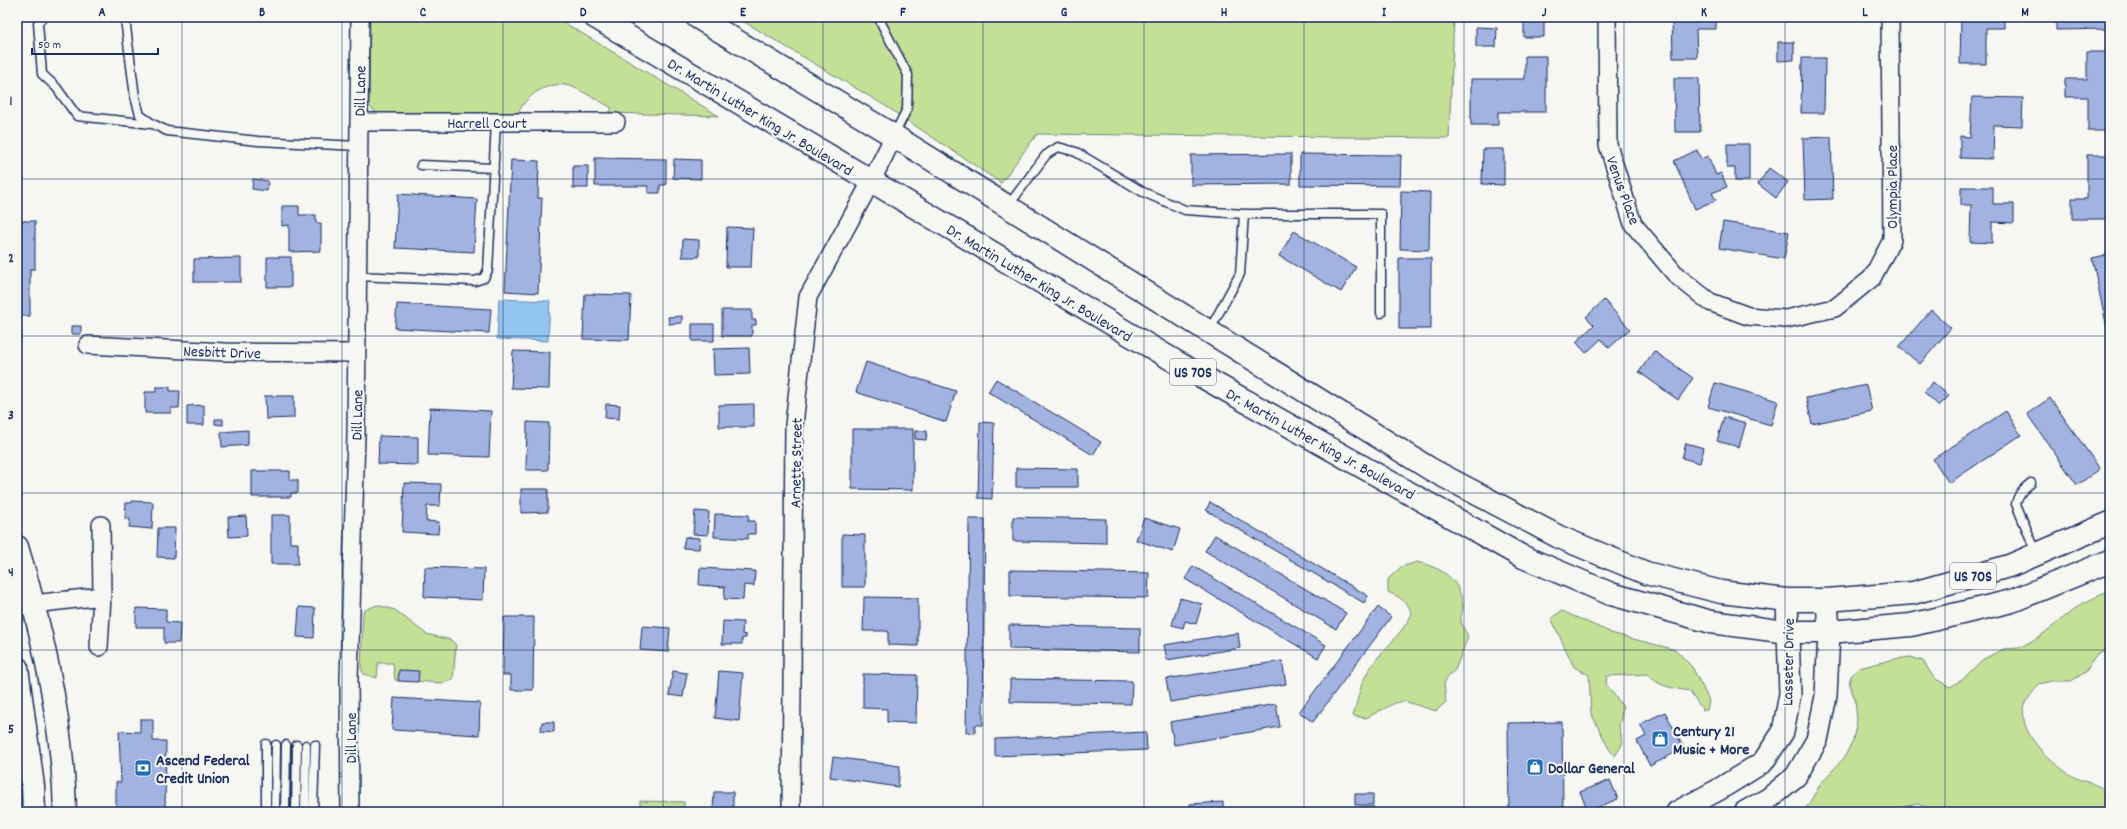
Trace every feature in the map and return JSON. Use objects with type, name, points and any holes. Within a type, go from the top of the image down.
[{"type":"main road","name":"Dr. Martin Luther King Jr. Boulevard","points":[[595,17],[1178,363],[1521,556],[1619,596],[1711,622],[1788,632],[1828,632],[1910,625],[2012,601],[2110,561]]},
{"type":"main road","name":"Dr. Martin Luther King Jr. Boulevard","points":[[697,17],[1008,206],[1432,470],[1559,537],[1646,573],[1721,592],[1787,600],[1828,600],[1913,593],[2009,566],[2110,522]]},
{"type":"main road","points":[[17,547],[25,605],[56,716],[64,775],[65,812]]},
{"type":"main road","points":[[17,668],[33,786],[34,812]]},
{"type":"street","name":"Dill Lane","points":[[350,812],[349,680],[356,353],[360,17]]},
{"type":"street","name":"Venus Place","points":[[1607,17],[1608,145],[1633,224],[1677,276],[1710,302],[1748,316],[1786,319]]},
{"type":"street","name":"Olympia Place","points":[[1786,319],[1835,308],[1872,278],[1892,240],[1890,17]]},
{"type":"street","name":"Harrell Court","points":[[358,122],[616,122]]},
{"type":"street","name":"Arnette Street","points":[[791,812],[794,425],[807,301],[894,136]]},
{"type":"street","name":"Nesbitt Drive","points":[[88,345],[225,352],[356,353]]},
{"type":"street","points":[[99,647],[102,596],[101,526]]},
{"type":"street","points":[[25,605],[102,596]]},
{"type":"street","name":"Lasseter Drive","points":[[1677,812],[1718,790],[1763,762],[1783,732],[1790,694],[1787,600]]},
{"type":"street","points":[[1745,812],[1768,799],[1796,776],[1817,740],[1826,696],[1828,600]]},
{"type":"lane","points":[[43,17],[38,23],[42,74],[56,87],[77,116],[153,124]]},
{"type":"lane","points":[[122,17],[125,19],[136,103],[140,115],[153,124],[167,131],[258,141],[358,146]]},
{"type":"lane","points":[[878,17],[908,75],[907,109],[894,136]]},
{"type":"lane","points":[[357,276],[475,281],[484,278],[488,270],[496,123]]},
{"type":"lane","points":[[1008,206],[1046,155],[1058,147],[1076,152],[1143,192],[1185,210],[1244,214],[1381,214],[1381,314]]},
{"type":"lane","points":[[421,165],[494,168]]},
{"type":"lane","points":[[1209,331],[1240,274],[1244,214]]},
{"type":"lane","points":[[2031,483],[2024,488],[2016,504],[2037,554]]},
{"type":"lane","points":[[266,744],[266,812]]},
{"type":"lane","points":[[276,744],[276,812]]},
{"type":"lane","points":[[286,745],[286,812]]},
{"type":"lane","points":[[296,812],[297,745]]},
{"type":"lane","points":[[305,812],[310,745],[313,812]]},
{"type":"green space","points":[[370,17],[555,17],[719,116],[609,113],[612,108],[581,91],[565,85],[543,88],[525,102],[518,114],[385,115],[375,112],[369,106]]},
{"type":"green space","points":[[736,17],[1454,17],[1449,138],[1037,134],[1001,183],[884,105]]},
{"type":"green space","points":[[1417,562],[1434,567],[1448,576],[1458,588],[1463,605],[1461,622],[1468,637],[1455,670],[1448,676],[1444,684],[1446,702],[1436,711],[1404,701],[1395,703],[1366,718],[1353,716],[1361,686],[1370,668],[1401,631],[1412,614],[1403,600],[1388,592],[1388,579],[1401,567]]},
{"type":"green space","points":[[2110,591],[2110,647],[2096,655],[2086,672],[2071,681],[2051,681],[2039,684],[2025,705],[2024,718],[2032,739],[2058,766],[2076,778],[2105,790],[2110,798],[2110,812],[1937,812],[1918,804],[1902,807],[1900,812],[1804,812],[1821,783],[1844,758],[1853,740],[1857,720],[1855,699],[1849,684],[1851,676],[1859,668],[1895,659],[1911,657],[1923,661],[1934,678],[1950,687],[1962,680],[1982,660],[2003,649],[2019,648],[2039,637],[2081,604]]},
{"type":"green space","points":[[377,605],[395,610],[426,634],[451,640],[456,645],[453,679],[444,683],[395,680],[393,663],[378,663],[377,678],[364,674],[361,669],[363,611]]},
{"type":"green space","points":[[1562,611],[1614,634],[1676,650],[1692,667],[1702,686],[1709,701],[1707,710],[1703,710],[1689,691],[1672,688],[1656,682],[1648,674],[1607,676],[1606,684],[1623,707],[1619,727],[1623,743],[1615,756],[1609,749],[1591,713],[1589,675],[1574,667],[1551,618]]},
{"type":"green space","points":[[640,801],[684,802],[684,812],[640,812]]},
{"type":"water","points":[[499,299],[550,301],[548,341],[497,339]]},
{"type":"building","points":[[1524,17],[1544,17],[1544,37],[1524,37]]},
{"type":"building","points":[[1672,17],[1716,17],[1716,29],[1696,29],[1697,58],[1673,58]]},
{"type":"building","points":[[1961,17],[2004,17],[2004,28],[1986,28],[1986,64],[1960,64]]},
{"type":"building","points":[[2056,17],[2109,17],[2109,29],[2056,30]]},
{"type":"building","points":[[1476,27],[1497,28],[1496,47],[1476,47]]},
{"type":"building","points":[[1778,42],[1794,42],[1794,60],[1778,61]]},
{"type":"building","points":[[2087,52],[2110,52],[2110,131],[2088,131],[2088,97],[2065,97],[2065,79],[2087,79]]},
{"type":"building","points":[[1525,56],[1546,56],[1546,112],[1498,112],[1498,125],[1471,125],[1471,79],[1525,79]]},
{"type":"building","points":[[1802,58],[1825,58],[1824,113],[1801,113]]},
{"type":"building","points":[[1674,78],[1699,78],[1700,132],[1675,132]]},
{"type":"building","points":[[1972,97],[2023,98],[2022,126],[1994,125],[1993,159],[1960,158],[1960,136],[1970,137]]},
{"type":"building","points":[[1831,137],[1833,199],[1805,200],[1803,138]]},
{"type":"building","points":[[1727,144],[1749,144],[1749,181],[1735,181],[1735,168],[1727,168]]},
{"type":"building","points":[[1483,149],[1504,149],[1504,185],[1482,184]]},
{"type":"building","points":[[1697,150],[1701,159],[1708,156],[1716,175],[1721,173],[1727,187],[1712,193],[1716,200],[1695,209],[1674,161]]},
{"type":"building","points":[[1291,154],[1291,184],[1191,185],[1191,155]]},
{"type":"building","points":[[1300,154],[1401,155],[1400,186],[1300,185]]},
{"type":"building","points":[[2087,155],[2110,155],[2110,219],[2072,219],[2072,199],[2087,199]]},
{"type":"building","points":[[595,158],[666,159],[666,185],[660,185],[660,193],[648,193],[648,186],[595,186]]},
{"type":"building","points":[[674,159],[701,160],[701,179],[673,178]]},
{"type":"building","points":[[511,160],[539,161],[538,198],[542,198],[538,293],[505,291]]},
{"type":"building","points":[[573,166],[588,166],[588,188],[573,188]]},
{"type":"building","points":[[1769,168],[1788,182],[1776,198],[1758,184]]},
{"type":"building","points":[[253,179],[268,181],[267,191],[252,189]]},
{"type":"building","points":[[1961,187],[1993,187],[1993,204],[2014,204],[2014,223],[1992,222],[1992,243],[1970,242],[1971,205],[1961,205]]},
{"type":"building","points":[[1401,191],[1430,192],[1429,250],[1400,249]]},
{"type":"building","points":[[398,194],[477,199],[474,252],[395,248]]},
{"type":"building","points":[[282,206],[299,206],[299,215],[316,215],[316,223],[321,223],[321,251],[289,252],[289,225],[282,226]]},
{"type":"building","points":[[17,221],[35,221],[35,269],[30,269],[30,316],[17,316]]},
{"type":"building","points":[[1723,222],[1789,232],[1784,259],[1719,248]]},
{"type":"building","points":[[727,227],[753,228],[751,267],[726,267]]},
{"type":"building","points":[[1294,231],[1356,267],[1341,292],[1279,256]]},
{"type":"building","points":[[683,239],[699,240],[699,257],[682,257]]},
{"type":"building","points":[[2110,254],[2110,336],[2109,337],[2092,258]]},
{"type":"building","points":[[267,257],[291,257],[291,287],[267,287]]},
{"type":"building","points":[[241,258],[241,282],[194,282],[194,259]]},
{"type":"building","points":[[1399,258],[1431,258],[1431,329],[1399,329]]},
{"type":"building","points":[[585,294],[631,295],[629,340],[583,339]]},
{"type":"building","points":[[1604,300],[1630,329],[1609,348],[1601,339],[1586,353],[1576,342],[1594,325],[1586,317]]},
{"type":"building","points":[[397,304],[491,309],[489,333],[395,328]]},
{"type":"building","points":[[722,310],[752,310],[752,320],[756,320],[756,325],[752,325],[752,336],[722,336]]},
{"type":"building","points":[[1931,310],[1951,328],[1920,364],[1899,347]]},
{"type":"building","points":[[682,316],[682,323],[669,324],[668,317]]},
{"type":"building","points":[[692,324],[714,324],[714,341],[692,341]]},
{"type":"building","points":[[71,326],[81,326],[81,334],[71,334]]},
{"type":"building","points":[[749,348],[750,374],[714,375],[713,349]]},
{"type":"building","points":[[513,351],[550,352],[549,389],[511,388]]},
{"type":"building","points":[[1654,351],[1693,378],[1678,400],[1639,372]]},
{"type":"building","points":[[866,362],[956,391],[946,422],[856,392]]},
{"type":"building","points":[[996,379],[1101,442],[1093,455],[988,392]]},
{"type":"building","points":[[1933,382],[1949,396],[1939,406],[1924,392]]},
{"type":"building","points":[[1715,383],[1778,401],[1771,425],[1708,407]]},
{"type":"building","points":[[1866,385],[1872,411],[1812,424],[1806,398]]},
{"type":"building","points":[[156,387],[170,387],[170,391],[180,391],[179,408],[171,408],[171,413],[145,413],[145,392],[156,392]]},
{"type":"building","points":[[265,396],[294,396],[294,418],[266,419]]},
{"type":"building","points":[[2050,398],[2100,469],[2077,485],[2027,414]]},
{"type":"building","points":[[606,404],[620,405],[619,419],[605,418]]},
{"type":"building","points":[[754,404],[754,427],[719,427],[719,405]]},
{"type":"building","points":[[204,405],[204,425],[187,425],[187,406]]},
{"type":"building","points":[[430,408],[491,411],[489,457],[428,455]]},
{"type":"building","points":[[2006,411],[2021,435],[1949,483],[1933,459]]},
{"type":"building","points":[[1724,417],[1746,423],[1739,447],[1717,441]]},
{"type":"building","points":[[215,419],[223,419],[223,425],[215,424]]},
{"type":"building","points":[[527,422],[549,423],[548,470],[526,470]]},
{"type":"building","points":[[980,422],[994,423],[992,499],[978,498]]},
{"type":"building","points":[[852,429],[913,429],[913,490],[852,489]]},
{"type":"building","points":[[248,430],[248,445],[222,447],[221,432]]},
{"type":"building","points":[[915,431],[927,431],[926,440],[915,439]]},
{"type":"building","points":[[379,436],[418,437],[418,465],[378,464]]},
{"type":"building","points":[[1686,443],[1704,448],[1700,463],[1682,458]]},
{"type":"building","points":[[1016,468],[1078,469],[1078,487],[1016,487]]},
{"type":"building","points":[[252,471],[290,471],[290,480],[298,480],[298,493],[291,493],[291,497],[252,497]]},
{"type":"building","points":[[404,483],[441,484],[440,506],[427,506],[426,521],[439,522],[438,534],[402,532]]},
{"type":"building","points":[[521,489],[548,489],[548,512],[521,513]]},
{"type":"building","points":[[132,501],[153,502],[152,529],[129,527],[130,519],[125,519],[126,503],[132,503]]},
{"type":"building","points":[[1210,502],[1368,596],[1364,603],[1206,510]]},
{"type":"building","points":[[695,511],[709,512],[708,535],[693,534]]},
{"type":"building","points":[[715,514],[749,515],[748,521],[755,521],[755,534],[748,534],[748,539],[714,537]]},
{"type":"building","points":[[271,515],[290,515],[290,543],[298,543],[298,564],[271,564]]},
{"type":"building","points":[[246,516],[247,536],[229,537],[228,517]]},
{"type":"building","points":[[1013,517],[1106,519],[1106,543],[1013,541]]},
{"type":"building","points":[[1144,518],[1180,529],[1173,552],[1136,540]]},
{"type":"building","points":[[969,519],[985,519],[983,725],[975,725],[975,733],[966,732]]},
{"type":"building","points":[[158,528],[175,528],[174,558],[157,557]]},
{"type":"building","points":[[842,534],[865,535],[865,587],[842,587]]},
{"type":"building","points":[[1215,535],[1346,613],[1336,629],[1205,551]]},
{"type":"building","points":[[685,537],[700,538],[699,549],[683,548]]},
{"type":"building","points":[[1193,566],[1326,645],[1318,658],[1185,579]]},
{"type":"building","points":[[425,567],[484,569],[483,600],[424,597]]},
{"type":"building","points":[[700,568],[755,571],[754,586],[744,585],[743,600],[724,599],[725,587],[699,585]]},
{"type":"building","points":[[1010,570],[1149,573],[1148,598],[1010,596]]},
{"type":"building","points":[[864,597],[918,598],[918,646],[888,645],[888,631],[863,631]]},
{"type":"building","points":[[1180,598],[1202,604],[1196,624],[1185,621],[1183,628],[1172,625]]},
{"type":"building","points":[[299,607],[315,608],[314,638],[297,637]]},
{"type":"building","points":[[1378,607],[1391,617],[1313,722],[1299,712]]},
{"type":"building","points":[[136,608],[166,609],[166,622],[180,623],[179,643],[164,643],[164,627],[136,627]]},
{"type":"building","points":[[504,617],[534,617],[533,690],[511,690],[511,675],[503,675]]},
{"type":"building","points":[[723,621],[743,622],[742,634],[746,635],[746,638],[742,638],[742,644],[722,644]]},
{"type":"building","points":[[1009,625],[1140,628],[1140,652],[1009,649]]},
{"type":"building","points":[[642,626],[670,628],[668,652],[640,650]]},
{"type":"building","points":[[1238,633],[1240,648],[1167,660],[1164,645]]},
{"type":"building","points":[[1282,661],[1286,684],[1170,702],[1166,679]]},
{"type":"building","points":[[399,670],[419,671],[418,682],[398,681]]},
{"type":"building","points":[[673,671],[687,673],[683,697],[669,695]]},
{"type":"building","points":[[719,671],[743,673],[739,721],[715,718]]},
{"type":"building","points":[[863,674],[917,675],[916,723],[887,722],[887,709],[863,708]]},
{"type":"building","points":[[1010,679],[1132,681],[1131,704],[1010,702]]},
{"type":"building","points":[[394,698],[480,703],[479,735],[392,730]]},
{"type":"building","points":[[1276,704],[1280,727],[1174,745],[1170,722]]},
{"type":"building","name":"Century 21 Music + More","points":[[1665,712],[1684,748],[1650,766],[1637,741],[1646,736],[1640,724]]},
{"type":"building","name":"Ascend Federal Credit Union","points":[[140,719],[153,719],[153,741],[166,741],[165,812],[116,812],[116,782],[121,782],[119,731],[140,732]]},
{"type":"building","points":[[542,722],[554,722],[554,732],[541,731]]},
{"type":"building","name":"Dollar General","points":[[1562,722],[1563,812],[1509,812],[1508,723]]},
{"type":"building","points":[[1146,732],[1147,750],[995,756],[995,739]]},
{"type":"building","points":[[833,757],[900,766],[898,787],[830,777]]},
{"type":"building","points":[[1610,780],[1618,799],[1588,811],[1580,792]]},
{"type":"building","points":[[714,792],[733,792],[733,812],[713,812]]},
{"type":"building","points":[[1355,794],[1373,794],[1373,805],[1355,805]]},
{"type":"building","points":[[1223,802],[1223,812],[1190,812],[1190,804]]},
{"type":"building","points":[[1360,807],[1374,807],[1374,812],[1360,812]]},
{"type":"place","name":"Century 21 Music + More","points":[[1660,739]]},
{"type":"place","name":"Dollar General","points":[[1535,767]]},
{"type":"place","name":"Ascend Federal Credit Union","points":[[143,768]]}]
